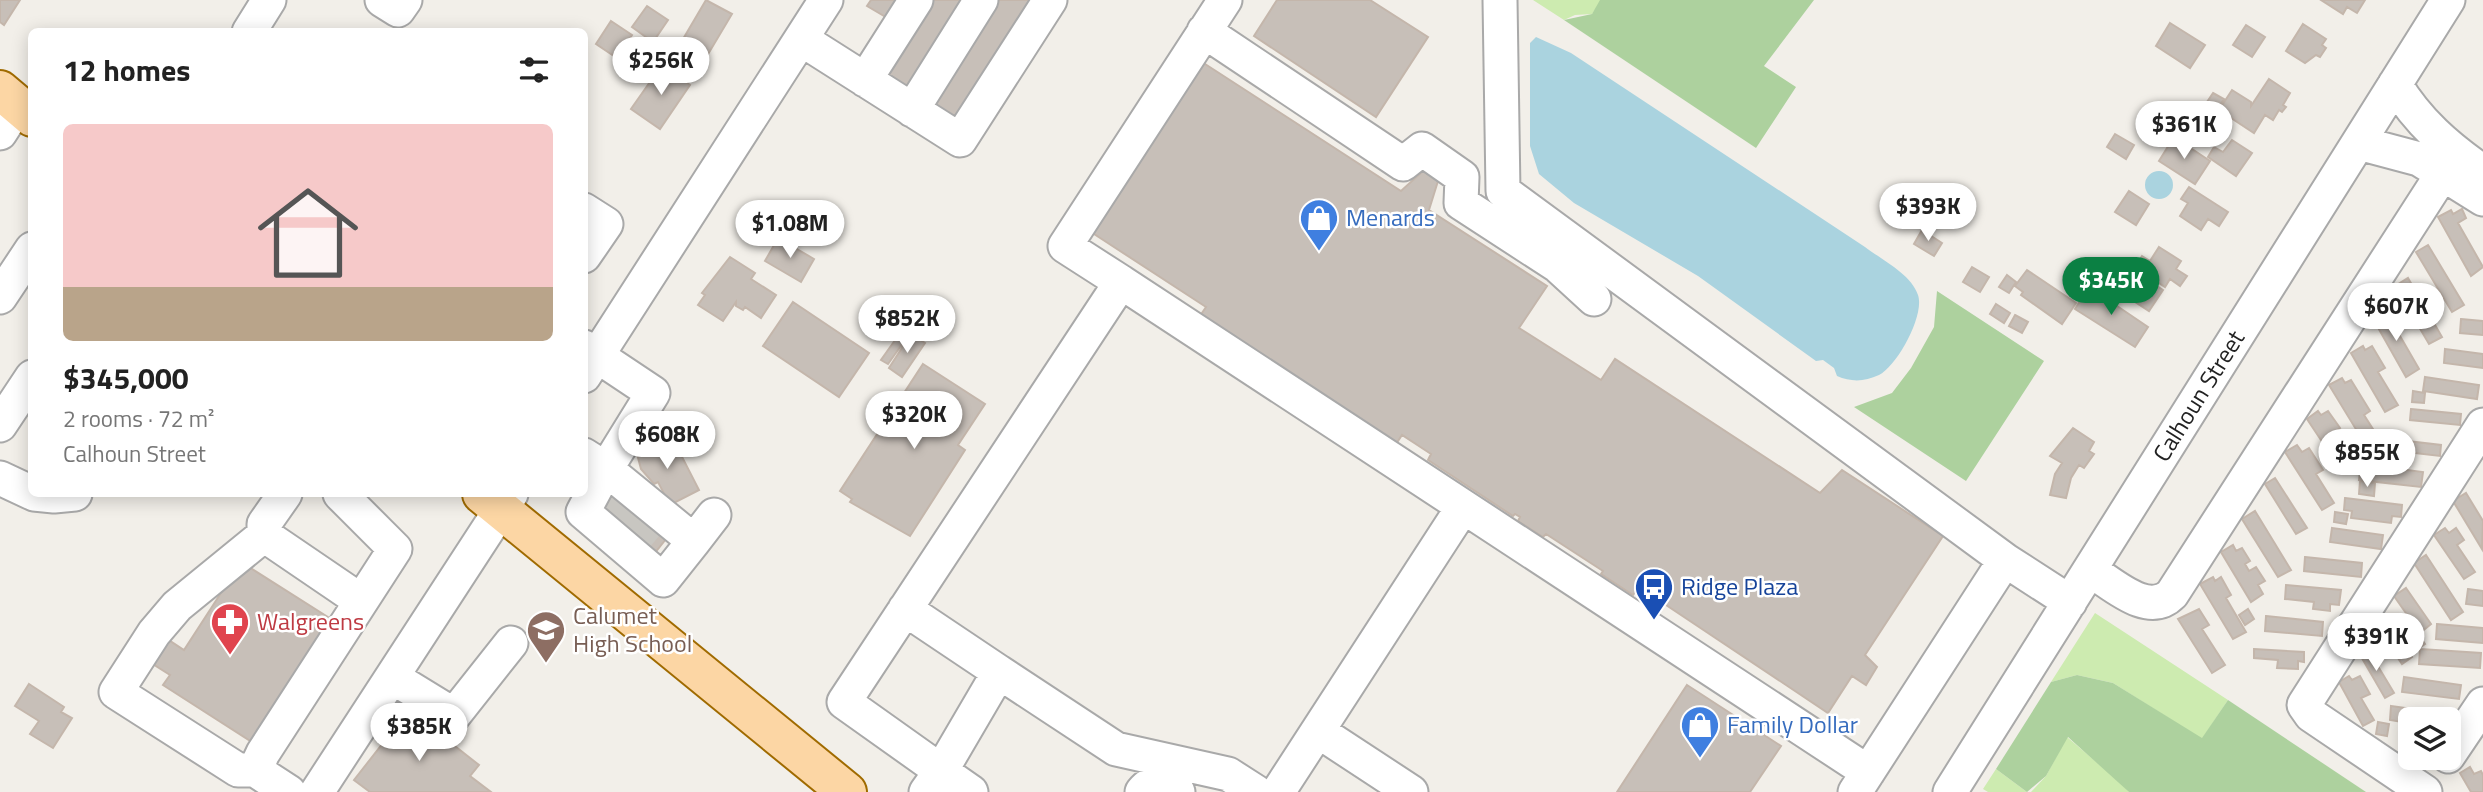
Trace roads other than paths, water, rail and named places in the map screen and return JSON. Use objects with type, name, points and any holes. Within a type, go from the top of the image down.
[{"type":"main road","points":[[498,499],[563,560],[847,792]]},
{"type":"street","points":[[252,28],[269,0]]},
{"type":"street","points":[[382,0],[398,10],[405,0]]},
{"type":"street","points":[[588,491],[595,462],[653,393],[589,359],[826,0]]},
{"type":"street","points":[[865,80],[916,0]]},
{"type":"street","points":[[912,110],[981,0]]},
{"type":"street","points":[[801,39],[960,141],[1050,0]]},
{"type":"street","points":[[1225,0],[1065,246],[1463,506],[1862,782],[2006,560]]},
{"type":"street","points":[[1500,0],[1503,191],[2006,560],[2070,602]]},
{"type":"street","name":"Calhoun Street","points":[[1950,792],[2448,0]]},
{"type":"street","points":[[1204,31],[1403,164],[1422,149],[1462,177],[1461,203],[1558,266],[1594,299]]},
{"type":"street","points":[[2395,84],[2411,110],[2435,136],[2483,172]]},
{"type":"street","points":[[2359,143],[2410,155],[2483,199]]},
{"type":"street","points":[[2090,570],[2140,601],[2159,604],[2177,587],[2443,173]]},
{"type":"street","points":[[588,212],[606,223],[588,250]]},
{"type":"street","points":[[0,297],[28,255]]},
{"type":"street","points":[[971,792],[934,781],[844,702],[1121,282]]},
{"type":"street","points":[[0,425],[28,383]]},
{"type":"street","points":[[2439,770],[2425,792],[2304,709],[2305,701],[2483,425]]},
{"type":"street","points":[[595,462],[663,580],[714,515]]},
{"type":"street","points":[[0,478],[28,491]]},
{"type":"street","points":[[264,535],[264,524],[283,497]]},
{"type":"street","points":[[255,770],[262,753],[395,549],[343,497]]},
{"type":"street","points":[[587,497],[583,512],[628,521],[694,541]]},
{"type":"street","points":[[264,535],[171,613],[116,692],[238,770],[255,770],[313,791],[392,677],[498,499]]},
{"type":"street","points":[[1278,792],[1463,506]]},
{"type":"street","points":[[563,560],[628,521]]},
{"type":"street","points":[[264,535],[362,601]]},
{"type":"street","points":[[628,614],[659,576]]},
{"type":"street","points":[[905,609],[1116,749],[1228,774],[1256,792]]},
{"type":"street","points":[[392,677],[454,715],[511,643]]},
{"type":"street","points":[[934,781],[999,672]]},
{"type":"street","points":[[2461,737],[2483,704]]},
{"type":"street","points":[[1318,731],[1411,792]]},
{"type":"street","points":[[1142,792],[1151,784],[1162,783],[1178,792]]},
{"type":"water","points":[[1536,37],[1571,53],[1903,274],[1914,287],[1919,304],[1908,339],[1894,362],[1879,375],[1863,380],[1837,376],[1834,368],[1823,360],[1816,361],[1698,276],[1574,203],[1539,174],[1530,146],[1530,43]]},
{"type":"water","points":[[2159,171],[2169,175],[2173,185],[2169,195],[2159,199],[2149,195],[2145,185],[2149,175]]},
{"type":"tunnel","points":[[613,519],[628,501]]},
{"type":"tunnel","points":[[636,538],[651,520]]},
{"type":"place","name":"Menards","points":[[1319,252]]},
{"type":"place","name":"Ridge Plaza","points":[[1654,621]]},
{"type":"place","name":"Walgreens","points":[[230,656]]},
{"type":"place","name":"Calumet High School","points":[[546,664]]},
{"type":"place","name":"Family Dollar","points":[[1700,759]]}]
